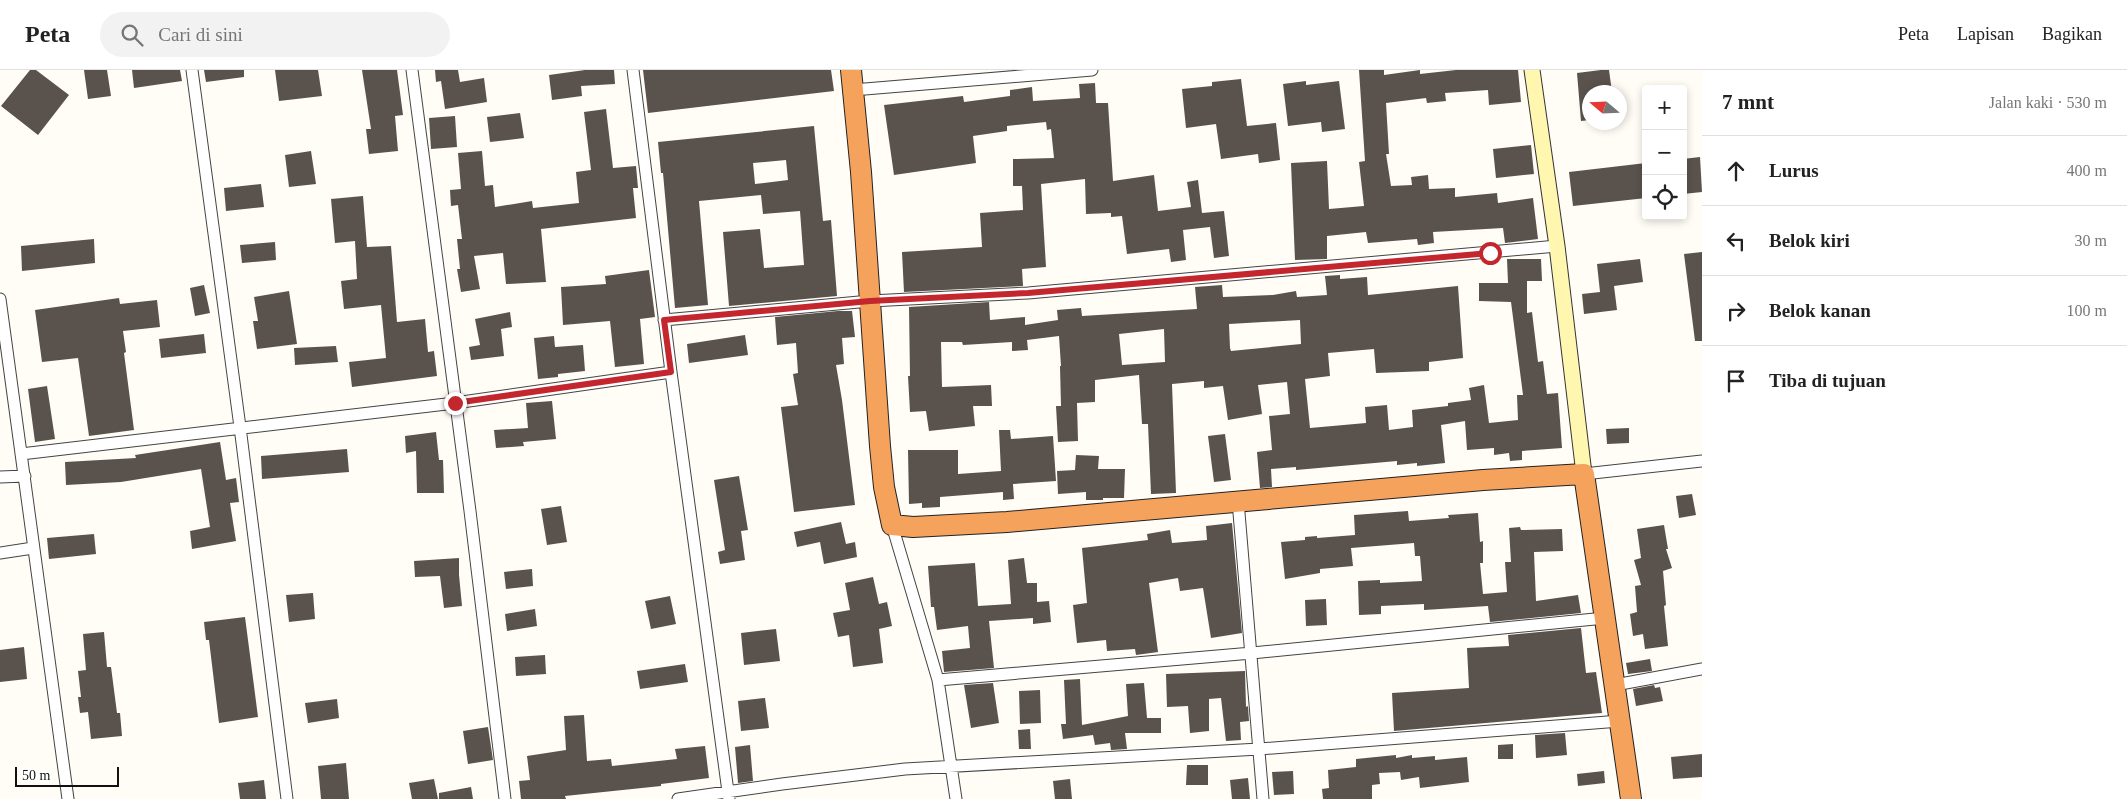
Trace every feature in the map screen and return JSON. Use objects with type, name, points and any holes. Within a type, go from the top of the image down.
[{"type":"highway","points":[[851,70],[862,172],[882,472],[892,525],[913,527],[1007,522],[1483,480],[1584,474],[1631,799]]},
{"type":"street","points":[[192,70],[287,799]]},
{"type":"street","points":[[412,70],[505,799]]},
{"type":"street","points":[[632,70],[729,795]]},
{"type":"street","points":[[853,90],[1092,70]]},
{"type":"street","points":[[1532,70],[1584,474],[1702,461]]},
{"type":"street","points":[[664,320],[870,301],[1028,293],[1556,246]]},
{"type":"street","points":[[0,299],[68,799]]},
{"type":"street","points":[[21,454],[455,403],[671,372]]},
{"type":"street","points":[[0,477],[25,476]]},
{"type":"street","points":[[1238,501],[1264,799]]},
{"type":"street","points":[[892,525],[938,680],[956,799]]},
{"type":"street","points":[[0,553],[33,548]]},
{"type":"street","points":[[938,680],[1252,653],[1605,618]]},
{"type":"street","points":[[1615,685],[1702,669]]},
{"type":"street","points":[[678,799],[729,795],[864,774],[1259,749],[1620,721]]},
{"type":"building","points":[[30,70],[36,70],[69,95],[38,135],[1,106]]},
{"type":"building","points":[[84,70],[107,70],[111,96],[88,99]]},
{"type":"building","points":[[132,70],[180,70],[182,81],[134,88]]},
{"type":"building","points":[[204,70],[244,70],[244,77],[206,82]]},
{"type":"building","points":[[275,70],[318,70],[322,96],[279,101]]},
{"type":"building","points":[[362,70],[397,70],[403,115],[395,116],[398,151],[369,154],[366,129],[371,129]]},
{"type":"building","points":[[435,70],[458,70],[460,82],[484,78],[487,102],[445,109],[441,81],[436,82]]},
{"type":"building","points":[[585,70],[614,70],[615,84],[581,86],[582,96],[552,100],[549,75]]},
{"type":"building","points":[[643,70],[831,70],[834,91],[648,113]]},
{"type":"building","points":[[1359,70],[1384,70],[1384,75],[1420,70],[1420,74],[1456,70],[1518,70],[1521,102],[1489,105],[1488,90],[1445,93],[1446,101],[1427,103],[1426,98],[1386,103],[1389,154],[1386,154],[1391,186],[1412,185],[1411,177],[1428,175],[1429,189],[1455,188],[1455,197],[1497,193],[1498,203],[1533,198],[1538,239],[1505,243],[1503,228],[1433,232],[1434,243],[1418,245],[1417,239],[1368,243],[1366,232],[1327,236],[1327,259],[1295,260],[1291,163],[1327,161],[1329,209],[1364,206],[1359,162],[1365,161]]},
{"type":"building","points":[[1609,70],[1611,85],[1582,85],[1581,121],[1577,73]]},
{"type":"building","points":[[1241,79],[1247,126],[1276,123],[1280,160],[1259,163],[1258,154],[1221,159],[1216,124],[1186,128],[1182,89],[1212,86],[1212,82]]},
{"type":"building","points":[[1306,81],[1306,85],[1339,81],[1345,129],[1322,132],[1321,122],[1288,126],[1283,84]]},
{"type":"building","points":[[1095,83],[1096,103],[1108,103],[1113,181],[1154,175],[1158,211],[1191,207],[1187,182],[1198,180],[1202,213],[1224,211],[1229,256],[1214,258],[1210,227],[1183,230],[1186,260],[1171,262],[1169,249],[1127,254],[1122,216],[1111,217],[1111,213],[1086,214],[1085,179],[1041,184],[1046,267],[1022,269],[1023,286],[904,292],[902,252],[982,247],[980,213],[1023,210],[1022,186],[1013,186],[1013,159],[1054,158],[1051,129],[1047,130],[1046,122],[1007,126],[1007,131],[973,136],[976,163],[894,175],[884,105],[963,96],[964,102],[1010,96],[1010,90],[1032,87],[1033,101],[1080,98],[1079,84]]},
{"type":"building","points":[[606,109],[613,168],[636,166],[638,188],[633,188],[636,218],[541,229],[546,282],[506,284],[503,253],[474,256],[480,289],[461,292],[457,269],[460,269],[457,239],[462,239],[458,205],[451,206],[450,190],[461,189],[458,153],[482,151],[485,186],[493,185],[495,207],[532,201],[533,208],[579,203],[576,172],[591,170],[584,112]]},
{"type":"building","points":[[520,113],[524,138],[490,142],[487,117]]},
{"type":"building","points":[[455,116],[457,147],[431,149],[429,118]]},
{"type":"building","points":[[814,126],[823,221],[831,220],[837,296],[729,306],[723,232],[760,229],[764,268],[804,265],[800,211],[763,214],[761,195],[699,201],[708,305],[675,308],[663,173],[661,173],[658,142]],"holes":[[[786,160],[788,180],[755,184],[753,163]]]},
{"type":"building","points":[[1531,145],[1534,174],[1496,178],[1493,149]]},
{"type":"building","points":[[311,151],[316,184],[289,187],[285,155]]},
{"type":"building","points":[[1700,157],[1702,192],[1687,194],[1687,159]]},
{"type":"building","points":[[1642,163],[1642,198],[1573,206],[1569,172]]},
{"type":"building","points":[[261,184],[264,207],[226,211],[224,188]]},
{"type":"building","points":[[363,196],[367,247],[391,246],[397,322],[425,319],[428,352],[434,351],[437,376],[352,387],[349,362],[386,358],[381,305],[344,309],[341,281],[357,279],[355,241],[335,243],[331,199]]},
{"type":"building","points":[[94,239],[95,263],[22,271],[21,246]]},
{"type":"building","points":[[275,242],[276,260],[242,263],[240,245]]},
{"type":"building","points":[[1702,252],[1702,341],[1695,341],[1684,254]]},
{"type":"building","points":[[1507,259],[1541,259],[1542,281],[1527,281],[1527,313],[1532,312],[1538,362],[1543,361],[1547,394],[1558,393],[1562,448],[1522,451],[1522,460],[1510,461],[1509,453],[1494,455],[1494,448],[1467,450],[1465,421],[1441,425],[1445,463],[1417,466],[1417,463],[1397,465],[1397,461],[1296,470],[1296,467],[1271,469],[1272,487],[1260,488],[1257,452],[1272,450],[1269,416],[1290,414],[1287,382],[1258,385],[1262,414],[1228,420],[1223,386],[1204,388],[1204,381],[1172,384],[1176,493],[1151,494],[1148,424],[1142,424],[1139,375],[1095,380],[1095,402],[1077,403],[1078,441],[1058,442],[1056,406],[1061,406],[1059,336],[1027,340],[1028,350],[1012,351],[1012,342],[963,345],[962,342],[941,342],[942,387],[991,385],[992,406],[973,406],[975,426],[929,431],[926,411],[910,412],[908,376],[910,376],[909,307],[989,302],[990,320],[1025,317],[1025,325],[1058,320],[1057,310],[1081,308],[1082,316],[1197,309],[1195,287],[1222,285],[1223,297],[1273,295],[1296,291],[1297,297],[1327,295],[1325,276],[1340,275],[1340,279],[1367,277],[1368,295],[1458,286],[1463,358],[1429,362],[1429,371],[1376,373],[1374,349],[1328,353],[1330,376],[1305,379],[1310,428],[1366,423],[1365,407],[1387,405],[1389,430],[1413,427],[1412,410],[1448,406],[1448,403],[1471,400],[1469,388],[1484,385],[1489,423],[1518,420],[1517,395],[1523,395],[1511,302],[1479,301],[1479,283],[1508,283]],"holes":[[[1300,320],[1301,344],[1231,351],[1229,324]],[[1164,329],[1165,362],[1122,365],[1119,334]]]},
{"type":"building","points":[[1640,259],[1643,282],[1614,286],[1617,310],[1584,314],[1582,294],[1600,292],[1597,264]]},
{"type":"building","points":[[649,270],[655,317],[640,319],[644,364],[615,367],[610,321],[563,325],[561,287],[606,284],[605,276]]},
{"type":"building","points":[[204,285],[210,313],[195,316],[190,288]]},
{"type":"building","points":[[289,291],[297,344],[257,349],[253,321],[258,321],[254,297]]},
{"type":"building","points":[[119,298],[120,304],[157,300],[160,327],[123,331],[134,430],[89,436],[78,358],[42,362],[35,310]]},
{"type":"building","points":[[852,311],[855,337],[842,338],[844,364],[836,365],[855,505],[794,512],[781,407],[798,405],[793,374],[798,373],[796,343],[777,345],[775,317]]},
{"type":"building","points":[[510,312],[512,327],[501,329],[504,356],[471,360],[469,347],[480,345],[475,319]]},
{"type":"building","points":[[204,334],[206,353],[161,358],[159,339]]},
{"type":"building","points":[[745,335],[748,355],[689,363],[687,344]]},
{"type":"building","points":[[554,336],[555,347],[583,345],[585,371],[558,374],[558,377],[538,379],[534,338]]},
{"type":"building","points":[[336,346],[338,362],[295,365],[294,348]]},
{"type":"building","points":[[47,386],[55,439],[35,442],[28,389]]},
{"type":"building","points":[[552,401],[556,439],[523,442],[524,446],[496,448],[494,430],[528,428],[526,403]]},
{"type":"building","points":[[1629,428],[1629,443],[1607,444],[1606,429]]},
{"type":"building","points":[[999,430],[1010,430],[1011,439],[1053,436],[1056,481],[1013,484],[1014,499],[1003,500],[1003,492],[940,497],[940,507],[922,508],[922,503],[909,504],[908,450],[958,450],[958,474],[1001,471]]},
{"type":"building","points":[[436,432],[439,460],[443,460],[444,493],[417,493],[416,451],[406,453],[405,436]]},
{"type":"building","points":[[1225,434],[1231,480],[1214,482],[1208,436]]},
{"type":"building","points":[[220,442],[226,480],[236,478],[239,502],[230,503],[236,541],[192,549],[190,531],[210,527],[201,469],[121,482],[66,485],[65,462],[136,458],[135,455]]},
{"type":"building","points":[[347,449],[349,472],[262,479],[261,456]]},
{"type":"building","points":[[1076,455],[1099,456],[1098,469],[1125,469],[1124,498],[1086,500],[1086,492],[1058,494],[1057,471],[1075,470]]},
{"type":"building","points":[[739,476],[748,530],[741,531],[745,560],[720,564],[718,552],[725,550],[714,480]]},
{"type":"building","points":[[1692,494],[1696,515],[1679,518],[1676,496]]},
{"type":"building","points":[[561,506],[567,542],[547,545],[541,509]]},
{"type":"building","points":[[1408,511],[1409,521],[1449,518],[1448,515],[1478,513],[1480,542],[1483,541],[1483,563],[1480,563],[1483,594],[1507,592],[1505,562],[1511,562],[1509,528],[1520,527],[1521,530],[1562,529],[1563,551],[1534,552],[1536,601],[1578,595],[1581,613],[1490,622],[1488,606],[1424,610],[1424,604],[1381,606],[1381,614],[1359,615],[1358,581],[1380,580],[1380,583],[1422,581],[1420,556],[1415,556],[1414,543],[1351,548],[1353,566],[1320,569],[1320,573],[1285,579],[1281,542],[1305,540],[1305,537],[1355,535],[1354,515]]},
{"type":"building","points":[[841,522],[846,544],[855,542],[857,557],[824,564],[820,542],[797,547],[794,532]]},
{"type":"building","points":[[1232,523],[1242,633],[1211,638],[1203,588],[1180,591],[1178,578],[1149,583],[1158,652],[1136,655],[1135,649],[1107,651],[1106,640],[1077,643],[1073,605],[1087,603],[1082,548],[1148,540],[1147,534],[1170,530],[1172,543],[1207,540],[1206,526]]},
{"type":"building","points":[[1664,525],[1668,549],[1666,549],[1672,568],[1663,571],[1668,646],[1645,649],[1643,634],[1633,636],[1630,614],[1637,612],[1635,586],[1641,585],[1634,560],[1641,558],[1637,529]]},
{"type":"building","points":[[94,534],[96,554],[49,559],[47,538]]},
{"type":"building","points":[[459,558],[462,606],[444,608],[440,576],[415,577],[414,561]]},
{"type":"building","points":[[1024,558],[1027,583],[1037,583],[1037,602],[1049,601],[1051,622],[1033,624],[1033,618],[989,621],[994,668],[944,672],[942,651],[970,648],[968,626],[937,630],[934,607],[931,607],[928,566],[975,563],[978,606],[1011,604],[1008,560]]},
{"type":"building","points":[[532,569],[533,586],[506,589],[504,572]]},
{"type":"building","points":[[873,577],[879,604],[887,602],[892,626],[879,629],[883,663],[853,667],[849,635],[838,637],[833,613],[850,610],[845,583]]},
{"type":"building","points":[[313,593],[315,619],[289,622],[286,595]]},
{"type":"building","points":[[670,596],[676,624],[651,629],[645,601]]},
{"type":"building","points":[[1326,599],[1327,625],[1306,626],[1305,600]]},
{"type":"building","points":[[535,609],[537,626],[507,631],[505,614]]},
{"type":"building","points":[[245,617],[258,717],[219,723],[209,640],[206,640],[204,622]]},
{"type":"building","points":[[1581,628],[1586,673],[1596,672],[1602,713],[1394,731],[1392,693],[1469,688],[1467,648],[1509,646],[1508,635]]},
{"type":"building","points":[[776,629],[780,661],[744,665],[741,633]]},
{"type":"building","points":[[104,632],[107,667],[111,667],[117,713],[120,713],[122,736],[91,739],[88,712],[80,713],[78,697],[81,697],[78,671],[86,670],[83,634]]},
{"type":"building","points":[[24,647],[27,679],[0,682],[0,650]]},
{"type":"building","points":[[545,655],[546,674],[516,676],[515,657]]},
{"type":"building","points":[[1650,659],[1652,671],[1628,674],[1626,663]]},
{"type":"building","points":[[685,664],[688,682],[640,689],[637,671]]},
{"type":"building","points":[[1245,671],[1246,707],[1248,706],[1249,721],[1240,722],[1241,740],[1226,741],[1221,698],[1209,699],[1209,731],[1190,733],[1188,706],[1167,707],[1166,674]]},
{"type":"building","points":[[1080,679],[1082,725],[1128,716],[1126,684],[1144,683],[1147,718],[1161,718],[1161,733],[1125,733],[1127,749],[1111,750],[1110,743],[1095,745],[1093,735],[1063,739],[1061,724],[1066,724],[1064,680]]},
{"type":"building","points":[[993,683],[999,723],[971,728],[964,685]]},
{"type":"building","points":[[1654,685],[1655,688],[1660,687],[1663,701],[1636,706],[1633,689]]},
{"type":"building","points":[[1040,690],[1041,723],[1020,724],[1019,691]]},
{"type":"building","points":[[765,698],[769,728],[741,731],[738,701]]},
{"type":"building","points":[[337,699],[339,718],[308,723],[305,703]]},
{"type":"building","points":[[584,715],[587,761],[611,759],[612,766],[677,759],[675,749],[705,746],[709,778],[661,784],[661,786],[565,796],[566,799],[521,799],[519,781],[530,780],[527,756],[566,750],[564,716]]},
{"type":"building","points":[[488,727],[493,760],[468,764],[463,731]]},
{"type":"building","points":[[1030,729],[1031,749],[1019,749],[1018,730]]},
{"type":"building","points":[[1565,733],[1567,755],[1536,758],[1535,735]]},
{"type":"building","points":[[1513,744],[1513,759],[1498,759],[1498,745]]},
{"type":"building","points":[[750,745],[753,781],[738,783],[735,747]]},
{"type":"building","points":[[1702,754],[1702,777],[1673,779],[1671,757]]},
{"type":"building","points":[[1396,755],[1396,758],[1412,755],[1412,758],[1435,756],[1435,760],[1467,757],[1469,782],[1420,788],[1419,777],[1401,780],[1400,772],[1379,773],[1380,784],[1372,785],[1372,799],[1323,799],[1322,789],[1329,788],[1328,770],[1356,767],[1356,759]]},
{"type":"building","points":[[346,763],[349,799],[321,799],[318,766]]},
{"type":"building","points":[[1187,765],[1208,765],[1208,785],[1186,785]]},
{"type":"building","points":[[1293,771],[1294,794],[1274,795],[1272,772]]},
{"type":"building","points":[[1604,771],[1605,783],[1578,786],[1577,774]]},
{"type":"building","points":[[1248,778],[1250,799],[1232,799],[1230,780]]},
{"type":"building","points":[[434,779],[438,799],[412,799],[409,783]]},
{"type":"building","points":[[1070,779],[1072,799],[1055,799],[1053,781]]},
{"type":"building","points":[[264,780],[266,799],[240,799],[238,783]]},
{"type":"building","points":[[471,787],[473,799],[439,799],[439,793]]},
{"type":"route","points":[[455,403],[671,372],[664,320],[870,301],[1028,293],[1224,274],[1490,253]]}]
